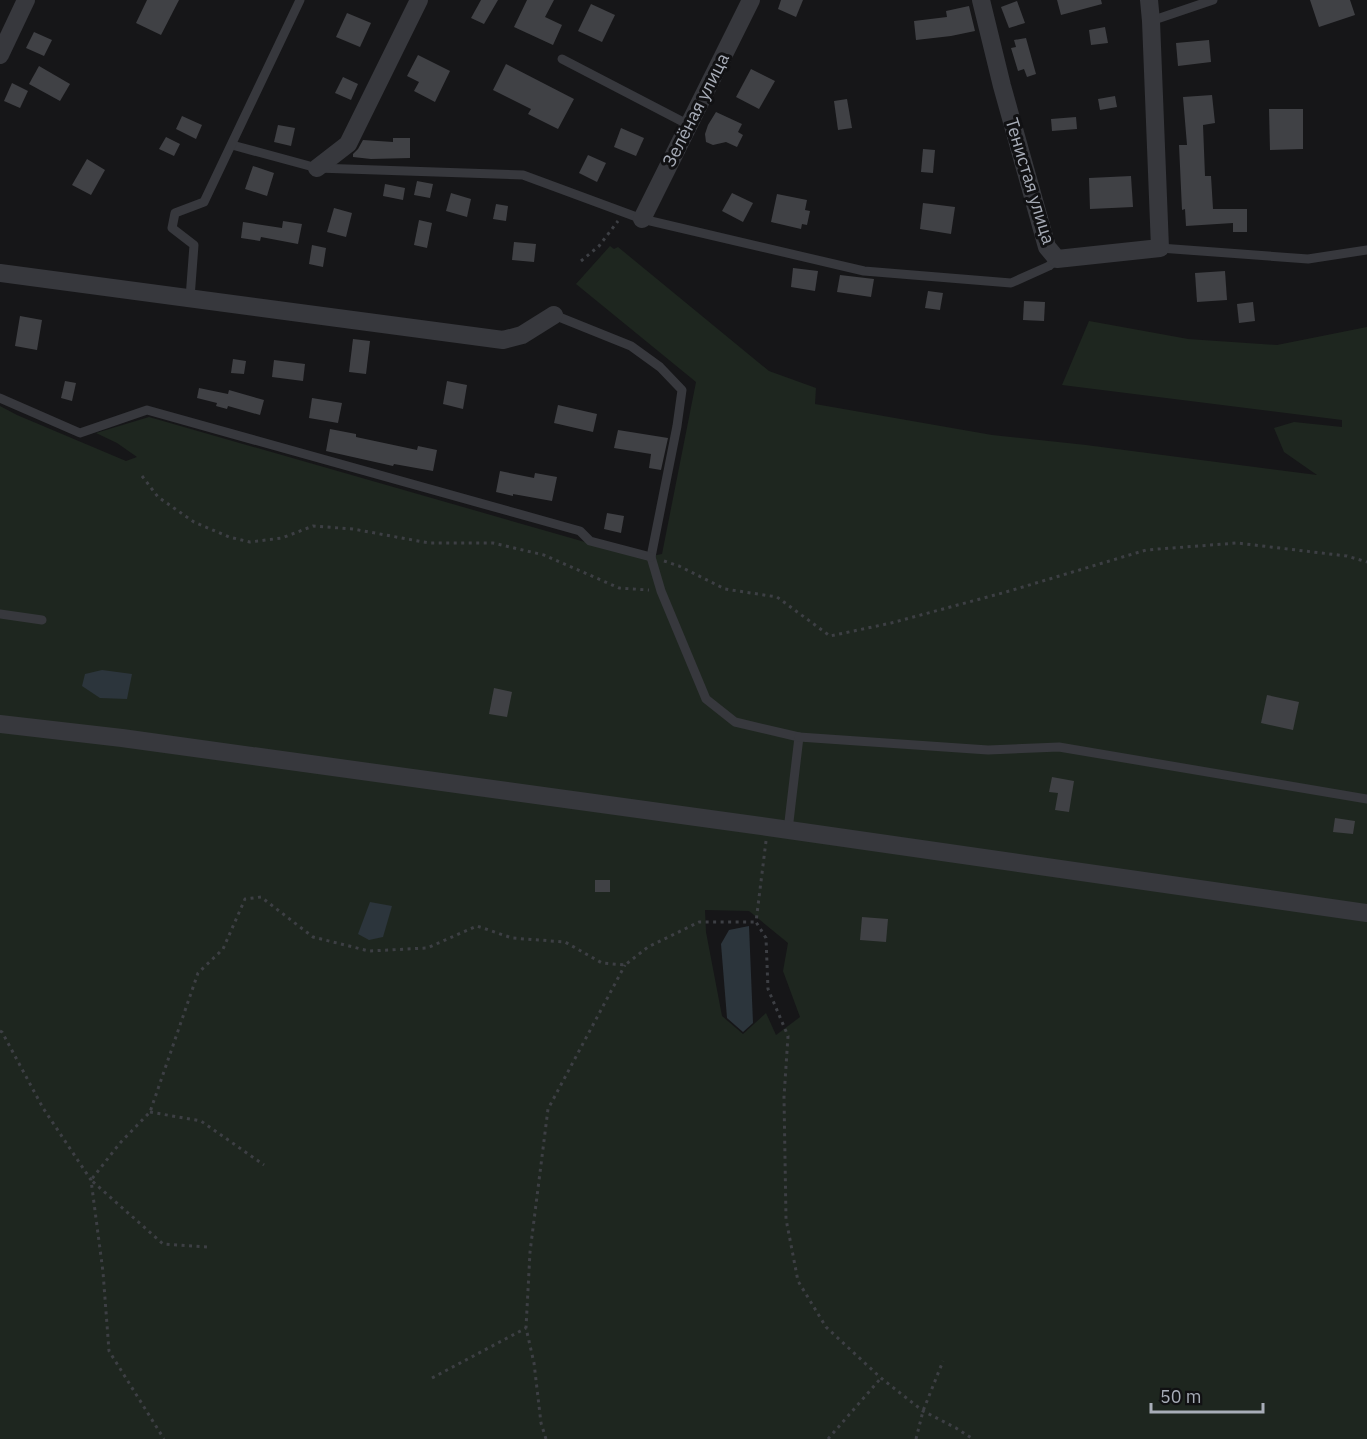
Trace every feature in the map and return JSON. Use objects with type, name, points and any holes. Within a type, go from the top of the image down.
[{"type":"street","points":[[0,56],[26,0]]},
{"type":"street","points":[[317,168],[348,144],[419,0]]},
{"type":"street","name":"Зелёная улица","points":[[642,219],[751,0]]},
{"type":"street","name":"Тенистая улица","points":[[981,0],[1002,86],[1047,247],[1057,259],[1160,248]]},
{"type":"street","points":[[1149,0],[1160,248]]},
{"type":"street","points":[[0,273],[503,340],[522,335],[554,315]]},
{"type":"street","points":[[0,724],[145,741],[768,827],[1367,913]]},
{"type":"lane","points":[[190,298],[194,245],[172,228],[175,213],[204,202],[300,0]]},
{"type":"lane","points":[[1151,21],[1213,0]]},
{"type":"lane","points":[[562,59],[689,125]]},
{"type":"lane","points":[[232,145],[317,168],[523,175],[642,219],[864,271],[1011,284],[1049,266],[1057,259]]},
{"type":"lane","points":[[1160,248],[1308,259],[1367,250]]},
{"type":"lane","points":[[554,315],[631,346],[660,367],[682,390],[651,557],[661,591],[706,699],[735,722],[800,737],[988,750],[1059,747],[1367,799]]},
{"type":"lane","points":[[0,398],[80,433],[147,410],[580,531],[590,541],[651,557]]},
{"type":"lane","points":[[0,614],[42,620]]},
{"type":"lane","points":[[788,830],[800,737]]},
{"type":"path","points":[[581,261],[599,246],[610,231]]},
{"type":"path","points":[[141,476],[158,497],[194,522],[229,537],[250,542],[282,538],[313,526],[353,529],[429,543],[494,543],[544,555],[619,588],[661,591]]},
{"type":"path","points":[[651,557],[679,566],[725,589],[777,597],[830,636],[891,623],[1006,592],[1146,550],[1238,543],[1347,556],[1367,562]]},
{"type":"path","points":[[768,827],[756,922],[766,938],[768,989],[788,1036],[784,1097],[786,1219],[798,1281],[826,1327],[881,1378],[923,1411],[973,1439]]},
{"type":"path","points":[[164,1439],[109,1351],[103,1272],[91,1180],[120,1143],[150,1112],[198,974],[223,949],[245,899],[261,897],[313,938],[369,951],[427,948],[477,926],[512,938],[565,942],[602,963],[625,965]]},
{"type":"path","points":[[546,1439],[541,1423],[534,1363],[526,1328],[530,1252],[548,1109],[625,965],[648,947],[699,922],[756,922]]},
{"type":"path","points":[[0,1031],[43,1108],[91,1180],[162,1244],[207,1247]]},
{"type":"path","points":[[150,1112],[201,1121],[264,1165]]},
{"type":"path","points":[[432,1378],[526,1328]]},
{"type":"path","points":[[916,1439],[923,1411],[943,1361]]},
{"type":"path","points":[[828,1439],[881,1378]]},
{"type":"shaded area","points":[[610,246],[614,249],[618,247],[769,371],[816,388],[815,404],[992,435],[1317,475],[1284,452],[1274,428],[1294,422],[1342,427],[1342,420],[1062,385],[1089,321],[1188,339],[1277,345],[1367,327],[1367,1439],[0,1439],[0,406],[126,461],[137,457],[117,443],[96,433],[149,417],[641,558],[662,554],[696,382],[576,284]],"holes":[[[705,910],[749,911],[788,943],[783,971],[800,1017],[776,1035],[766,1013],[743,1034],[722,1016],[706,932]]]},
{"type":"shaded area","points":[[102,670],[132,674],[127,699],[100,698],[82,686],[85,674]]},
{"type":"shaded area","points":[[370,902],[392,906],[383,937],[369,940],[358,934]]},
{"type":"shaded area","points":[[749,926],[753,1023],[743,1032],[727,1018],[721,944],[729,930]]},
{"type":"building","points":[[147,0],[179,0],[161,35],[136,23]]},
{"type":"building","points":[[481,0],[498,0],[484,24],[471,18]]},
{"type":"building","points":[[527,0],[554,0],[545,17],[562,25],[553,45],[514,27]]},
{"type":"building","points":[[781,0],[803,0],[796,17],[778,9]]},
{"type":"building","points":[[1057,0],[1101,0],[1102,4],[1061,15]]},
{"type":"building","points":[[1310,0],[1350,0],[1355,15],[1319,27]]},
{"type":"building","points":[[1017,1],[1025,23],[1009,28],[1001,7]]},
{"type":"building","points":[[591,4],[615,15],[602,42],[578,31]]},
{"type":"building","points":[[969,6],[975,31],[916,40],[914,21],[947,17],[946,11]]},
{"type":"building","points":[[347,13],[371,23],[360,47],[336,37]]},
{"type":"building","points":[[1105,27],[1108,43],[1091,45],[1089,30]]},
{"type":"building","points":[[34,32],[52,40],[44,56],[26,48]]},
{"type":"building","points":[[1026,38],[1036,74],[1027,77],[1024,69],[1018,71],[1011,48],[1016,47],[1014,40]]},
{"type":"building","points":[[1209,40],[1211,62],[1178,66],[1176,43]]},
{"type":"building","points":[[418,55],[450,71],[435,102],[414,91],[419,82],[407,76]]},
{"type":"building","points":[[506,64],[574,99],[558,129],[528,114],[531,109],[493,90]]},
{"type":"building","points":[[39,66],[70,84],[60,101],[29,84]]},
{"type":"building","points":[[751,69],[775,81],[759,109],[736,97]]},
{"type":"building","points":[[343,77],[358,84],[351,100],[335,93]]},
{"type":"building","points":[[12,83],[28,91],[20,108],[4,101]]},
{"type":"building","points":[[1212,95],[1215,123],[1203,125],[1205,176],[1211,176],[1213,209],[1247,209],[1247,232],[1233,232],[1233,223],[1186,226],[1185,209],[1182,210],[1179,145],[1187,145],[1183,97]]},
{"type":"building","points":[[1115,96],[1117,107],[1100,110],[1098,99]]},
{"type":"building","points":[[847,99],[852,128],[838,130],[834,101]]},
{"type":"building","points":[[1269,109],[1303,109],[1303,149],[1270,150]]},
{"type":"building","points":[[716,112],[742,124],[738,132],[743,135],[737,147],[726,142],[713,145],[706,142],[705,134],[708,125]]},
{"type":"building","points":[[182,116],[202,125],[196,139],[176,129]]},
{"type":"building","points":[[1076,117],[1077,129],[1052,131],[1051,119]]},
{"type":"building","points":[[278,125],[295,128],[291,146],[274,142]]},
{"type":"building","points":[[621,128],[644,138],[636,156],[614,147]]},
{"type":"building","points":[[166,137],[180,144],[174,156],[159,149]]},
{"type":"building","points":[[393,138],[410,138],[410,158],[353,157],[363,140],[393,142]]},
{"type":"building","points":[[923,149],[935,150],[933,173],[921,172]]},
{"type":"building","points":[[588,155],[606,163],[597,182],[579,173]]},
{"type":"building","points":[[87,159],[105,170],[91,195],[72,185]]},
{"type":"building","points":[[253,166],[274,173],[267,196],[245,189]]},
{"type":"building","points":[[1131,176],[1133,207],[1090,209],[1089,178]]},
{"type":"building","points":[[417,181],[433,184],[430,198],[414,195]]},
{"type":"building","points":[[385,184],[405,188],[403,200],[383,196]]},
{"type":"building","points":[[451,193],[471,199],[467,217],[446,211]]},
{"type":"building","points":[[732,193],[753,203],[743,222],[722,211]]},
{"type":"building","points":[[777,194],[807,200],[805,210],[810,211],[807,225],[802,224],[801,229],[771,222]]},
{"type":"building","points":[[923,203],[955,207],[951,234],[920,229]]},
{"type":"building","points":[[496,204],[508,206],[506,221],[493,219]]},
{"type":"building","points":[[334,208],[352,213],[346,237],[327,232]]},
{"type":"building","points":[[419,220],[432,223],[427,248],[414,245]]},
{"type":"building","points":[[283,221],[302,224],[298,244],[261,237],[260,241],[241,238],[243,222],[282,228]]},
{"type":"building","points":[[514,242],[536,244],[534,262],[512,260]]},
{"type":"building","points":[[312,245],[326,248],[323,267],[309,264]]},
{"type":"building","points":[[793,268],[818,271],[815,291],[791,287]]},
{"type":"building","points":[[1225,271],[1227,300],[1197,302],[1195,273]]},
{"type":"building","points":[[840,275],[874,279],[871,297],[837,292]]},
{"type":"building","points":[[928,291],[943,293],[940,310],[925,308]]},
{"type":"building","points":[[1024,301],[1045,302],[1044,321],[1023,320]]},
{"type":"building","points":[[1253,302],[1255,321],[1239,323],[1237,304]]},
{"type":"building","points":[[20,316],[42,320],[37,350],[15,346]]},
{"type":"building","points":[[353,339],[370,341],[366,374],[349,372]]},
{"type":"building","points":[[233,359],[246,361],[244,374],[231,373]]},
{"type":"building","points":[[274,360],[305,364],[303,381],[272,377]]},
{"type":"building","points":[[65,381],[76,383],[72,401],[61,398]]},
{"type":"building","points":[[447,381],[467,385],[463,409],[443,404]]},
{"type":"building","points":[[199,388],[228,394],[229,390],[264,400],[260,415],[228,406],[227,409],[216,406],[217,403],[197,398]]},
{"type":"building","points":[[312,398],[342,403],[338,423],[309,418]]},
{"type":"building","points":[[558,405],[597,414],[593,432],[554,423]]},
{"type":"building","points":[[330,429],[417,450],[418,446],[437,450],[433,471],[394,464],[393,466],[326,451]]},
{"type":"building","points":[[618,430],[668,438],[661,470],[649,468],[651,454],[614,448]]},
{"type":"building","points":[[500,471],[534,478],[535,473],[557,477],[552,501],[496,492]]},
{"type":"building","points":[[607,513],[624,516],[621,533],[604,529]]},
{"type":"building","points":[[494,688],[512,692],[507,717],[489,714]]},
{"type":"building","points":[[1267,695],[1299,702],[1293,730],[1261,723]]},
{"type":"building","points":[[1052,777],[1074,781],[1069,812],[1055,810],[1058,793],[1049,792]]},
{"type":"building","points":[[1335,818],[1355,821],[1353,834],[1333,832]]},
{"type":"building","points":[[595,880],[610,880],[610,892],[595,892]]},
{"type":"building","points":[[862,917],[888,919],[886,942],[860,940]]}]
